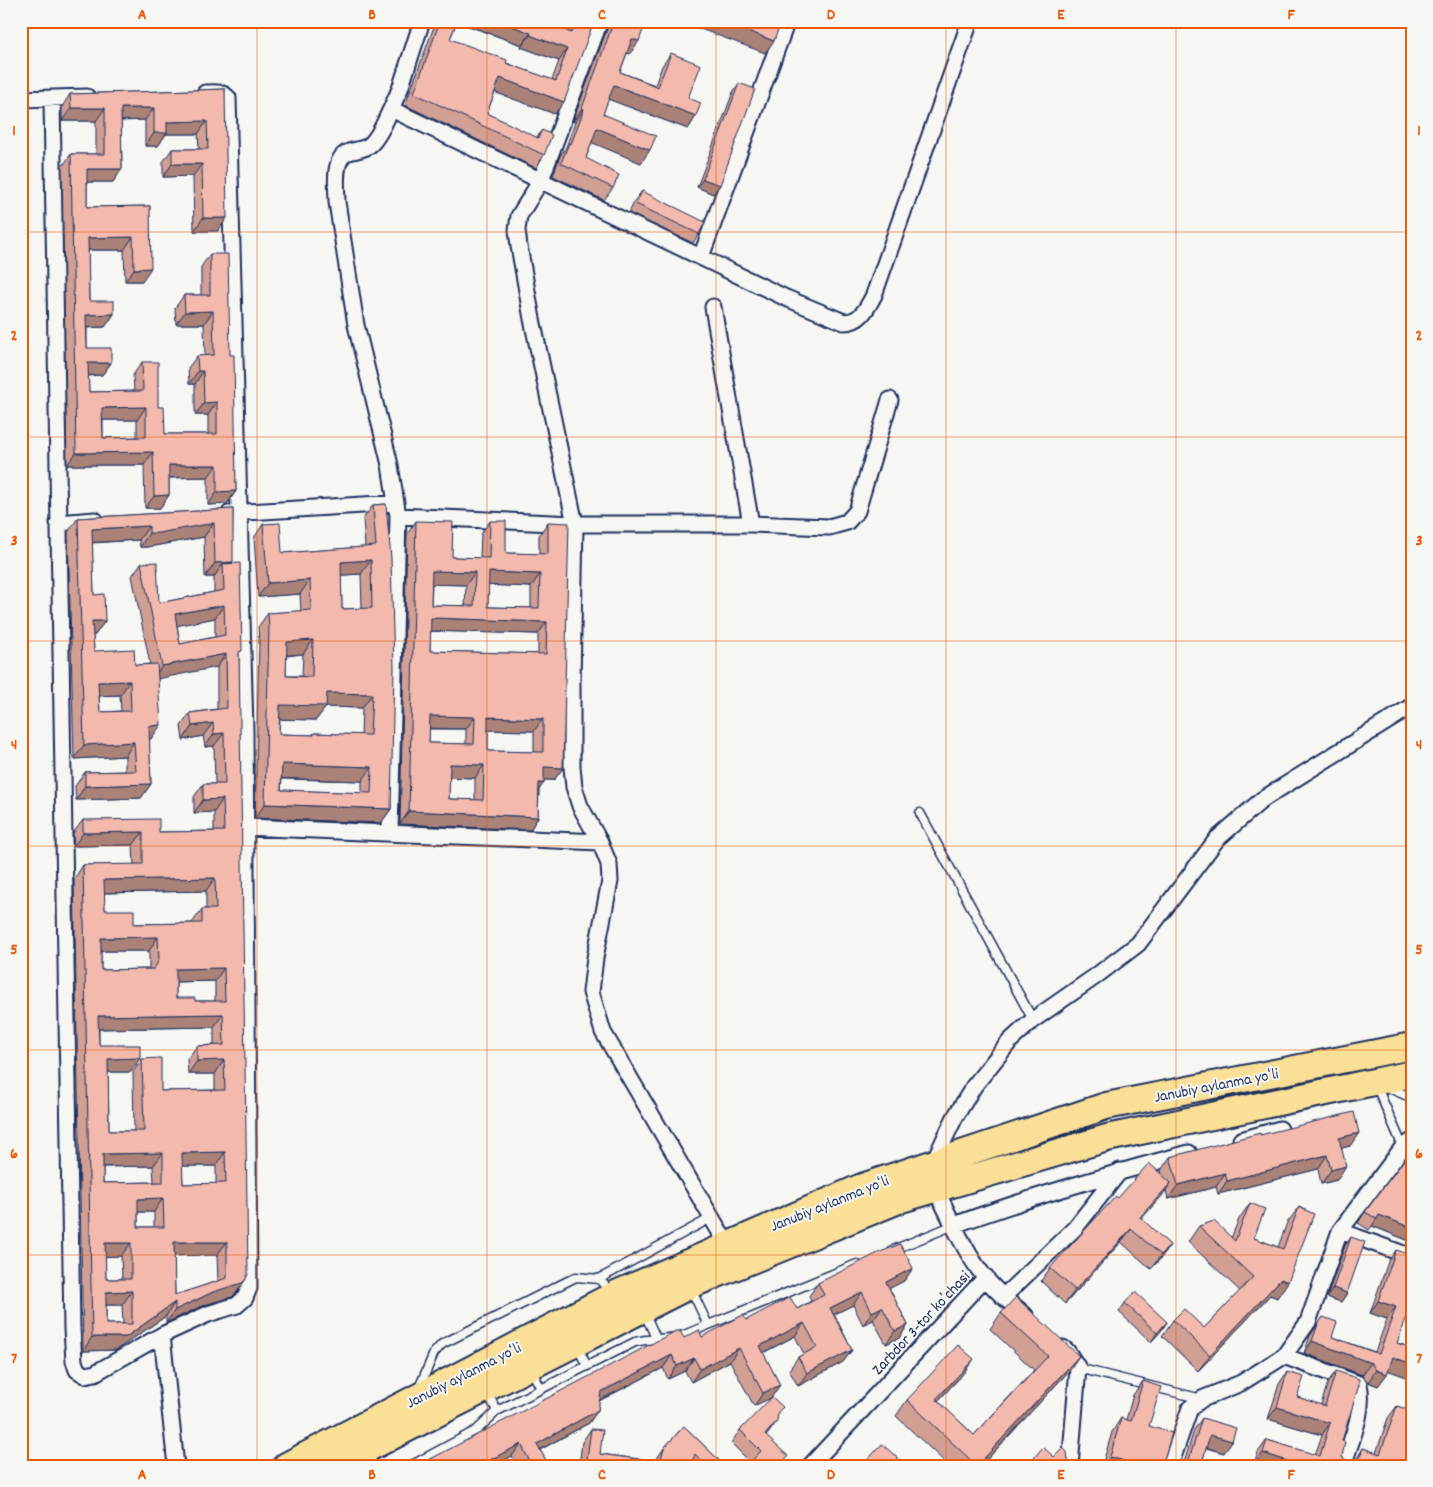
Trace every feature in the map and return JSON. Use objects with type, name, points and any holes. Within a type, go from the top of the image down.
[{"type":"highway","name":"Janubiy aylanma yoʻli","points":[[286,1466],[415,1398],[607,1287],[727,1244],[862,1187],[1106,1106],[1412,1046]]},
{"type":"highway","name":"Janubiy aylanma yoʻli","points":[[333,1466],[370,1457],[485,1388],[690,1285],[901,1199],[1107,1138],[1412,1074]]},
{"type":"street","points":[[390,833],[397,509],[390,465],[356,325],[337,202],[337,182],[340,160],[343,155],[370,145],[378,135],[400,89],[422,21]]},
{"type":"street","points":[[600,21],[541,180],[519,216],[517,230],[518,246],[576,524],[572,767],[574,787],[580,806],[600,842],[609,864],[610,881],[595,958],[591,992],[603,1032],[727,1244]]},
{"type":"street","points":[[701,257],[787,21]]},
{"type":"street","points":[[391,109],[786,298],[833,318],[844,322],[852,322],[864,314],[874,295],[970,21]]},
{"type":"street","points":[[52,99],[72,1328],[74,1362],[77,1370],[85,1374],[95,1373],[162,1335],[208,1314],[237,1305],[244,1298],[249,1288],[245,730],[228,98],[225,94],[219,92],[189,94]]},
{"type":"street","points":[[21,99],[101,97]]},
{"type":"street","points":[[713,307],[751,524]]},
{"type":"street","points":[[220,514],[397,509],[576,524],[751,524],[829,527],[847,522],[857,511],[890,400]]},
{"type":"street","points":[[58,522],[106,520]]},
{"type":"street","points":[[933,1163],[955,1117],[974,1086],[1010,1041],[1033,1020],[1138,944],[1217,839],[1262,799],[1412,706]]},
{"type":"street","points":[[245,826],[600,842]]},
{"type":"street","points":[[1224,1144],[1280,1129]]},
{"type":"street","points":[[1170,1466],[1190,1408],[1202,1399],[1241,1383],[1284,1356],[1308,1322],[1340,1231],[1409,1146]]},
{"type":"street","points":[[954,1225],[1120,1171],[1205,1149]]},
{"type":"street","points":[[1004,1297],[1075,1228],[1120,1171]]},
{"type":"street","name":"Zarbdor 3-tor koʼchasi","points":[[810,1466],[986,1277],[980,1271],[936,1189]]},
{"type":"street","points":[[1340,1231],[1412,1257]]},
{"type":"street","points":[[986,1277],[1004,1297],[1039,1327]]},
{"type":"street","points":[[162,1335],[176,1466]]},
{"type":"street","points":[[1053,1339],[1068,1352],[1078,1368],[1070,1466]]},
{"type":"street","points":[[1284,1356],[1360,1384],[1362,1400],[1360,1411],[1343,1466]]},
{"type":"lane","points":[[920,813],[1033,1020]]},
{"type":"lane","points":[[1374,1081],[1412,1098]]},
{"type":"lane","points":[[1374,1081],[1409,1146]]},
{"type":"lane","points":[[415,1398],[434,1353],[442,1344],[576,1277],[607,1287],[711,1218]]},
{"type":"lane","points":[[881,1255],[954,1225]]},
{"type":"lane","points":[[410,1466],[477,1430],[497,1411],[635,1342],[670,1339],[863,1262]]},
{"type":"lane","points":[[690,1285],[708,1325]]},
{"type":"lane","points":[[642,1308],[657,1340]]},
{"type":"lane","points":[[575,1342],[587,1366]]},
{"type":"lane","points":[[528,1365],[541,1389]]},
{"type":"lane","points":[[1078,1368],[1202,1399]]},
{"type":"lane","points":[[485,1388],[497,1411]]},
{"type":"building","points":[[440,21],[457,21],[450,39],[507,60],[506,63],[556,81],[567,49],[499,21],[539,21],[572,33],[576,21],[594,21],[564,102],[500,78],[487,113],[538,138],[542,130],[552,135],[544,155],[414,93]]},
{"type":"building","points":[[614,21],[636,21],[635,24],[644,27],[639,41],[632,39],[620,72],[658,87],[671,53],[701,65],[688,98],[701,103],[696,116],[614,85],[603,114],[656,136],[650,150],[597,128],[586,158],[619,175],[613,188],[561,163],[569,143],[571,144]]},
{"type":"building","points":[[722,21],[781,21],[774,41]]},
{"type":"building","points":[[739,83],[755,89],[720,185],[703,179]]},
{"type":"building","points":[[225,89],[227,218],[203,218],[202,164],[172,164],[172,149],[208,149],[207,121],[167,122],[167,133],[154,133],[154,108],[121,108],[122,169],[87,169],[87,207],[150,206],[151,268],[134,269],[133,237],[88,238],[89,301],[114,301],[114,314],[86,315],[87,348],[111,348],[111,363],[88,363],[89,392],[143,391],[142,362],[158,362],[158,407],[164,407],[165,434],[217,434],[217,402],[204,403],[203,371],[198,371],[197,356],[214,355],[213,311],[185,312],[184,295],[210,295],[210,254],[228,254],[230,355],[234,355],[236,491],[217,492],[217,465],[169,465],[169,495],[154,496],[153,452],[76,453],[71,154],[105,154],[105,108],[71,108],[70,94]],"holes":[[[146,407],[146,437],[103,438],[102,408]]]},
{"type":"building","points":[[642,191],[705,222],[699,234],[636,204]]},
{"type":"building","points":[[386,504],[391,558],[394,668],[391,809],[265,804],[268,613],[311,610],[310,580],[268,583],[263,524],[280,523],[282,553],[376,546],[373,505]],"holes":[[[371,560],[372,608],[342,609],[341,562]],[[313,640],[312,677],[286,676],[287,642]],[[327,693],[372,694],[370,735],[279,734],[280,705],[326,706]],[[282,764],[372,767],[371,793],[281,790]]]},
{"type":"building","points":[[233,509],[233,562],[215,563],[214,523],[158,533],[149,533],[149,526],[92,529],[94,595],[104,594],[105,621],[92,621],[94,651],[134,649],[135,665],[157,664],[161,725],[149,726],[151,784],[85,786],[85,772],[136,771],[134,742],[84,745],[78,518]],"holes":[[[130,681],[131,711],[100,712],[98,682]]]},
{"type":"building","points":[[416,521],[453,522],[452,557],[489,558],[490,521],[506,521],[506,553],[548,554],[548,522],[569,523],[563,768],[544,767],[544,783],[539,783],[538,817],[409,811]],"holes":[[[432,571],[475,572],[474,606],[431,605]],[[489,572],[540,574],[539,608],[488,607]],[[431,618],[547,622],[546,654],[430,651]],[[430,716],[475,717],[474,744],[429,743]],[[488,717],[543,719],[543,752],[488,751]],[[450,764],[484,765],[483,800],[449,799]]]},
{"type":"building","points":[[157,562],[159,603],[224,590],[223,564],[240,563],[242,651],[239,652],[248,1274],[242,1283],[213,1292],[175,1310],[175,1302],[126,1337],[92,1337],[83,865],[143,864],[143,832],[83,833],[83,820],[159,819],[159,832],[224,831],[223,799],[203,800],[203,784],[225,784],[224,733],[214,734],[213,723],[192,726],[190,713],[227,708],[226,654],[162,666],[141,563]],"holes":[[[224,605],[225,635],[180,644],[175,614]],[[215,878],[216,909],[202,909],[202,923],[134,924],[134,910],[105,910],[104,880]],[[158,937],[159,960],[154,969],[101,970],[101,938]],[[224,968],[225,1001],[195,1001],[195,998],[176,998],[176,969]],[[223,1014],[224,1045],[197,1046],[197,1061],[224,1060],[225,1090],[161,1091],[161,1058],[142,1059],[144,1131],[109,1131],[108,1059],[140,1058],[140,1045],[99,1045],[98,1016]],[[225,1152],[226,1183],[183,1184],[182,1153]],[[163,1153],[163,1182],[103,1183],[103,1154]],[[163,1198],[164,1227],[138,1227],[138,1199]],[[174,1242],[227,1242],[227,1278],[175,1295]],[[105,1243],[131,1243],[131,1279],[106,1279]],[[132,1291],[132,1324],[106,1324],[106,1292]]]},
{"type":"building","points":[[1354,1112],[1359,1133],[1339,1138],[1346,1166],[1331,1170],[1327,1155],[1227,1181],[1225,1173],[1178,1185],[1170,1157],[1260,1133],[1260,1135]]},
{"type":"building","points":[[1407,1156],[1412,1161],[1412,1228],[1379,1215],[1377,1219],[1365,1212]]},
{"type":"building","points":[[1149,1163],[1171,1183],[1140,1217],[1170,1245],[1161,1255],[1131,1229],[1075,1290],[1050,1268]]},
{"type":"building","points":[[1250,1203],[1265,1209],[1254,1238],[1283,1249],[1299,1207],[1314,1214],[1288,1282],[1281,1279],[1210,1355],[1173,1320],[1184,1309],[1204,1328],[1253,1277],[1199,1226],[1214,1221],[1235,1241]]},
{"type":"building","points":[[1351,1237],[1365,1242],[1347,1293],[1333,1288]]},
{"type":"building","points":[[900,1244],[913,1268],[886,1282],[908,1325],[895,1331],[882,1307],[872,1312],[862,1292],[830,1308],[852,1350],[807,1373],[798,1357],[817,1347],[804,1323],[760,1346],[780,1385],[763,1393],[739,1348],[700,1369],[694,1358],[677,1366],[672,1355],[601,1392],[598,1410],[537,1444],[549,1466],[532,1466],[521,1444],[478,1466],[417,1466],[676,1331],[680,1331],[684,1338],[699,1330],[702,1337],[743,1315],[746,1320],[790,1297],[797,1309],[824,1295],[818,1283]]},
{"type":"building","points":[[1396,1250],[1412,1255],[1412,1303],[1397,1343],[1412,1348],[1412,1364],[1393,1357],[1387,1374],[1376,1370],[1371,1363],[1312,1341],[1318,1324],[1323,1317],[1337,1322],[1332,1337],[1379,1354],[1396,1307],[1378,1301]]},
{"type":"building","points":[[1135,1292],[1167,1322],[1157,1333],[1125,1303]]},
{"type":"building","points":[[1016,1297],[1079,1356],[977,1466],[907,1400],[958,1345],[974,1359],[936,1399],[974,1435],[1048,1356],[1001,1313]]},
{"type":"building","points":[[1336,1371],[1359,1379],[1359,1385],[1342,1441],[1345,1442],[1342,1457],[1349,1463],[1354,1463],[1358,1461],[1363,1448],[1380,1454],[1397,1406],[1412,1411],[1412,1466],[1303,1466],[1263,1453],[1267,1440],[1320,1456],[1330,1423],[1277,1407],[1287,1372],[1304,1377],[1297,1397],[1325,1406]]},
{"type":"building","points":[[1143,1381],[1161,1387],[1149,1426],[1172,1433],[1162,1466],[1131,1466],[1131,1463],[1110,1457],[1121,1418],[1131,1421]]},
{"type":"building","points":[[772,1397],[783,1407],[778,1412],[777,1421],[765,1435],[788,1456],[779,1466],[747,1466],[761,1451],[740,1430]]},
{"type":"building","points":[[1202,1418],[1236,1428],[1232,1441],[1210,1435],[1201,1466],[1187,1466]]},
{"type":"building","points":[[684,1426],[725,1466],[707,1466],[695,1454],[691,1466],[586,1466],[591,1429],[603,1430],[600,1454],[660,1462],[664,1448]]},
{"type":"building","points":[[882,1444],[904,1464],[902,1466],[862,1466]]},
{"type":"building","points":[[1043,1447],[1054,1457],[1063,1448],[1067,1452],[1070,1463],[1068,1466],[1042,1466],[1034,1458]]}]
